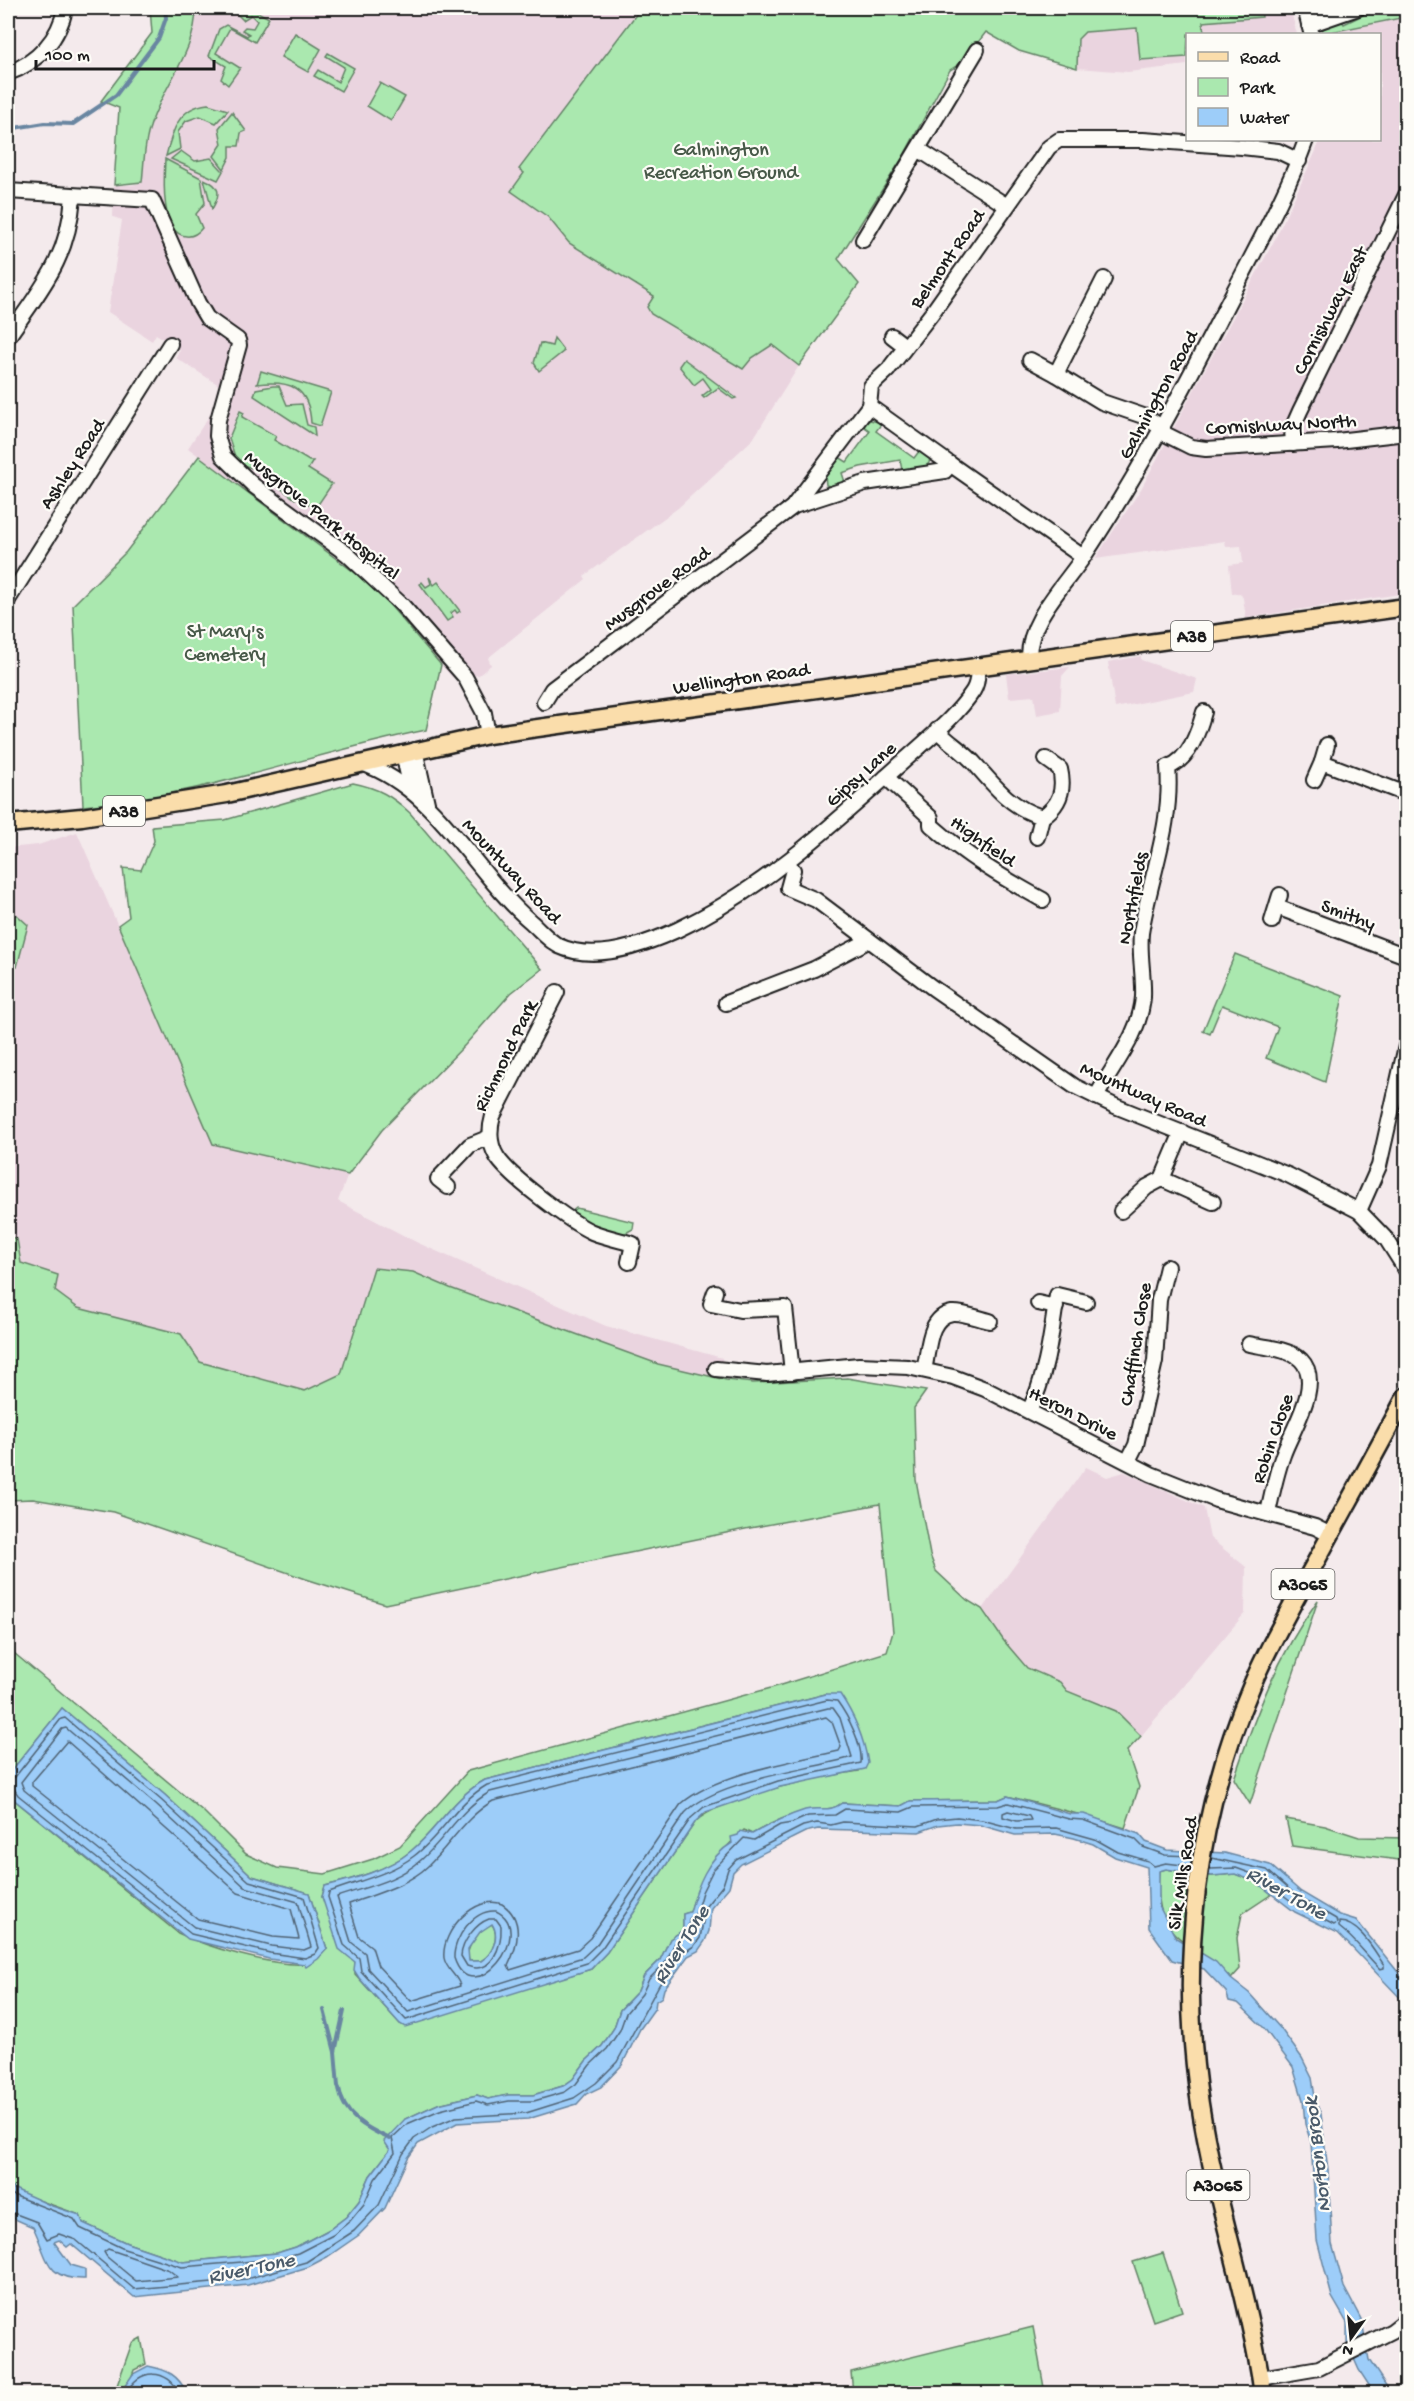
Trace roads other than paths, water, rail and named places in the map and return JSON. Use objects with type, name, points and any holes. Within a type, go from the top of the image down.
[{"type":"main road","name":"A38","points":[[977,665],[1407,607]]},
{"type":"main road","name":"Wellington Road","points":[[488,735],[977,665]]},
{"type":"main road","name":"A38","points":[[8,824],[82,817],[227,794],[488,735]]},
{"type":"main road","name":"Silk Mills Road","points":[[1262,2386],[1200,2106],[1193,2046],[1192,1934],[1205,1836],[1230,1742],[1253,1683],[1407,1396]]},
{"type":"street","points":[[8,73],[25,65],[45,49],[59,29],[65,8]]},
{"type":"street","points":[[1305,8],[1310,30],[1358,8]]},
{"type":"street","points":[[863,240],[918,148],[975,66],[977,50]]},
{"type":"street","name":"Belmont Road","points":[[918,332],[1049,147],[1059,140],[1143,140],[1242,147],[1278,151],[1299,161]]},
{"type":"street","name":"Galmington Road","points":[[1029,658],[1030,642],[1037,624],[1083,557],[1162,430],[1299,161],[1306,141]]},
{"type":"street","name":"Belmont Road","points":[[918,148],[1007,206]]},
{"type":"street","points":[[8,192],[73,197],[69,232],[60,258],[8,337]]},
{"type":"street","name":"Cornishway East","points":[[1293,444],[1292,429],[1300,411],[1407,195]]},
{"type":"street","name":"Musgrove Park Hospital","points":[[73,197],[152,200],[207,318],[238,340],[239,345],[218,420],[216,436],[223,456],[254,486],[347,554],[403,606],[465,677],[484,713],[488,735]]},
{"type":"street","points":[[1056,374],[1104,279]]},
{"type":"street","name":"Musgrove Road","points":[[544,702],[552,689],[794,506],[868,406],[871,386],[890,368],[918,332]]},
{"type":"street","points":[[892,336],[905,346]]},
{"type":"street","name":"Ashley Road","points":[[8,600],[168,346]]},
{"type":"street","name":"Cornishway North","points":[[1030,360],[1102,402],[1146,417],[1162,430],[1191,447],[1206,449],[1293,444],[1407,433]]},
{"type":"street","points":[[868,406],[1083,557]]},
{"type":"street","name":"Musgrove Road","points":[[794,506],[865,483],[945,471],[950,464]]},
{"type":"street","name":"Gipsy Lane","points":[[744,892],[830,826],[937,730],[974,690],[977,665]]},
{"type":"street","points":[[1153,768],[1168,767],[1179,763],[1198,732],[1204,712]]},
{"type":"street","points":[[937,730],[976,765],[998,792],[1022,810],[1042,817]]},
{"type":"street","points":[[1198,732],[1212,737]]},
{"type":"street","points":[[1314,780],[1327,745]]},
{"type":"street","points":[[409,752],[411,789]]},
{"type":"street","name":"Mountway Road","points":[[409,752],[427,806]]},
{"type":"street","points":[[1037,837],[1042,817],[1057,803],[1062,792],[1065,766],[1046,759]]},
{"type":"street","points":[[1322,762],[1407,794]]},
{"type":"street","name":"Mountway Road","points":[[361,763],[382,770],[411,789],[520,912],[558,946],[592,952],[639,945],[677,930],[744,892]]},
{"type":"street","name":"Northfields","points":[[1096,1097],[1122,1055],[1139,1016],[1143,999],[1139,950],[1168,818],[1171,797],[1168,767]]},
{"type":"street","name":"Highfield","points":[[886,777],[931,818],[931,825],[955,847],[987,869],[1043,900]]},
{"type":"street","name":"Mountway Road","points":[[794,870],[788,888],[816,900],[866,939],[1045,1066],[1096,1097],[1288,1175],[1359,1211],[1387,1240],[1407,1270]]},
{"type":"street","name":"Smithy","points":[[1272,921],[1279,901],[1407,956]]},
{"type":"street","points":[[726,1003],[814,969],[864,943],[866,939]]},
{"type":"street","name":"Richmond Park","points":[[557,993],[493,1116],[490,1137],[497,1156],[514,1175],[564,1214],[590,1231],[634,1238],[629,1262]]},
{"type":"street","points":[[1359,1211],[1379,1166],[1403,1080],[1407,1046]]},
{"type":"street","points":[[1121,1211],[1148,1187],[1162,1179],[1182,1132]]},
{"type":"street","name":"Richmond Park","points":[[448,1187],[438,1179],[470,1145],[490,1137]]},
{"type":"street","points":[[1162,1179],[1213,1202]]},
{"type":"street","name":"Chaffinch Close","points":[[1128,1461],[1136,1445],[1155,1361],[1159,1300],[1167,1267]]},
{"type":"street","points":[[1029,1411],[1044,1372],[1058,1295],[1086,1302]]},
{"type":"street","points":[[711,1303],[740,1310],[792,1307],[792,1372]]},
{"type":"street","points":[[1038,1303],[1056,1307]]},
{"type":"street","points":[[924,1370],[932,1330],[937,1322],[953,1313],[990,1321]]},
{"type":"street","name":"Robin Close","points":[[1249,1344],[1297,1357],[1305,1366],[1310,1383],[1300,1415],[1283,1453],[1268,1513]]},
{"type":"street","name":"Heron Drive","points":[[716,1369],[745,1373],[792,1372],[859,1365],[924,1370],[985,1389],[1151,1474],[1216,1500],[1315,1527],[1331,1535]]},
{"type":"street","points":[[1262,2386],[1319,2368],[1368,2344],[1407,2320]]},
{"type":"water","points":[[826,1694],[840,1694],[845,1702],[861,1736],[868,1763],[865,1769],[780,1787],[706,1812],[696,1821],[607,1952],[591,1969],[405,2027],[359,1978],[354,1970],[355,1962],[339,1949],[322,1897],[325,1886],[370,1873],[402,1858],[421,1842],[463,1795],[485,1780]],"holes":[[[492,1924],[495,1939],[489,1954],[481,1961],[469,1961],[468,1949],[480,1932]]]},
{"type":"water","points":[[62,1708],[165,1795],[252,1876],[309,1893],[327,1949],[318,1959],[306,1967],[304,1964],[269,1959],[188,1939],[12,1798],[8,1787],[8,1775]]},
{"type":"water","points":[[1007,1796],[1070,1814],[1084,1814],[1139,1834],[1146,1842],[1167,1850],[1225,1853],[1270,1865],[1301,1892],[1340,1915],[1356,1920],[1406,1982],[1406,2004],[1338,1933],[1295,1912],[1256,1882],[1235,1874],[1212,1876],[1166,1869],[1159,1871],[1159,1906],[1176,1938],[1216,1962],[1231,1979],[1249,1993],[1281,2029],[1302,2058],[1312,2078],[1316,2103],[1321,2114],[1328,2170],[1332,2244],[1344,2287],[1362,2321],[1369,2360],[1391,2393],[1374,2393],[1359,2370],[1347,2343],[1347,2323],[1332,2297],[1317,2240],[1311,2142],[1305,2124],[1303,2100],[1293,2067],[1264,2028],[1238,2003],[1229,2001],[1226,1992],[1204,1969],[1172,1960],[1149,1928],[1147,1867],[1115,1857],[1093,1844],[1055,1834],[1015,1835],[980,1825],[957,1823],[938,1825],[919,1832],[818,1829],[805,1832],[741,1864],[733,1872],[729,1887],[711,1908],[709,1931],[705,1941],[698,1951],[688,1956],[664,1989],[662,1997],[656,2001],[655,2008],[640,2029],[622,2065],[601,2087],[586,2094],[577,2104],[528,2119],[457,2123],[418,2144],[408,2158],[385,2208],[359,2235],[308,2267],[248,2285],[134,2297],[71,2244],[67,2247],[59,2240],[54,2242],[71,2265],[85,2269],[85,2279],[72,2278],[54,2271],[33,2227],[8,2216],[8,2186],[52,2206],[80,2215],[83,2223],[127,2243],[183,2262],[277,2253],[296,2247],[330,2229],[346,2217],[359,2201],[370,2176],[390,2150],[384,2141],[405,2119],[438,2104],[477,2095],[488,2099],[508,2095],[533,2095],[563,2086],[573,2079],[586,2061],[602,2046],[614,2028],[620,2010],[638,1991],[644,1976],[660,1960],[670,1939],[683,1930],[683,1914],[690,1912],[696,1892],[710,1864],[732,1843],[731,1837],[738,1835],[740,1831],[752,1834],[798,1812],[810,1809],[829,1809],[842,1803],[901,1806],[910,1801],[998,1800]]},
{"type":"water","points":[[148,2366],[172,2374],[187,2393],[120,2393],[133,2374]]},
{"type":"waterway","points":[[8,129],[45,123],[73,124],[116,95],[159,38],[166,18],[165,8]]},
{"type":"waterway","points":[[324,2010],[335,2052],[338,2086]]},
{"type":"waterway","points":[[335,2052],[344,2011]]},
{"type":"waterway","points":[[339,2088],[341,2098],[351,2114],[364,2125],[390,2139]]},
{"type":"park label","name":"Galmington Recreation Ground","points":[[721,160]]},
{"type":"park label","name":"St Mary's Cemetery","points":[[225,642]]},
{"type":"water label","name":"River Tone","points":[[1287,1892]]},
{"type":"water label","name":"River Tone","points":[[680,1944]]},
{"type":"water label","name":"Norton Brook","points":[[1316,2155]]},
{"type":"water label","name":"River Tone","points":[[251,2267]]}]
